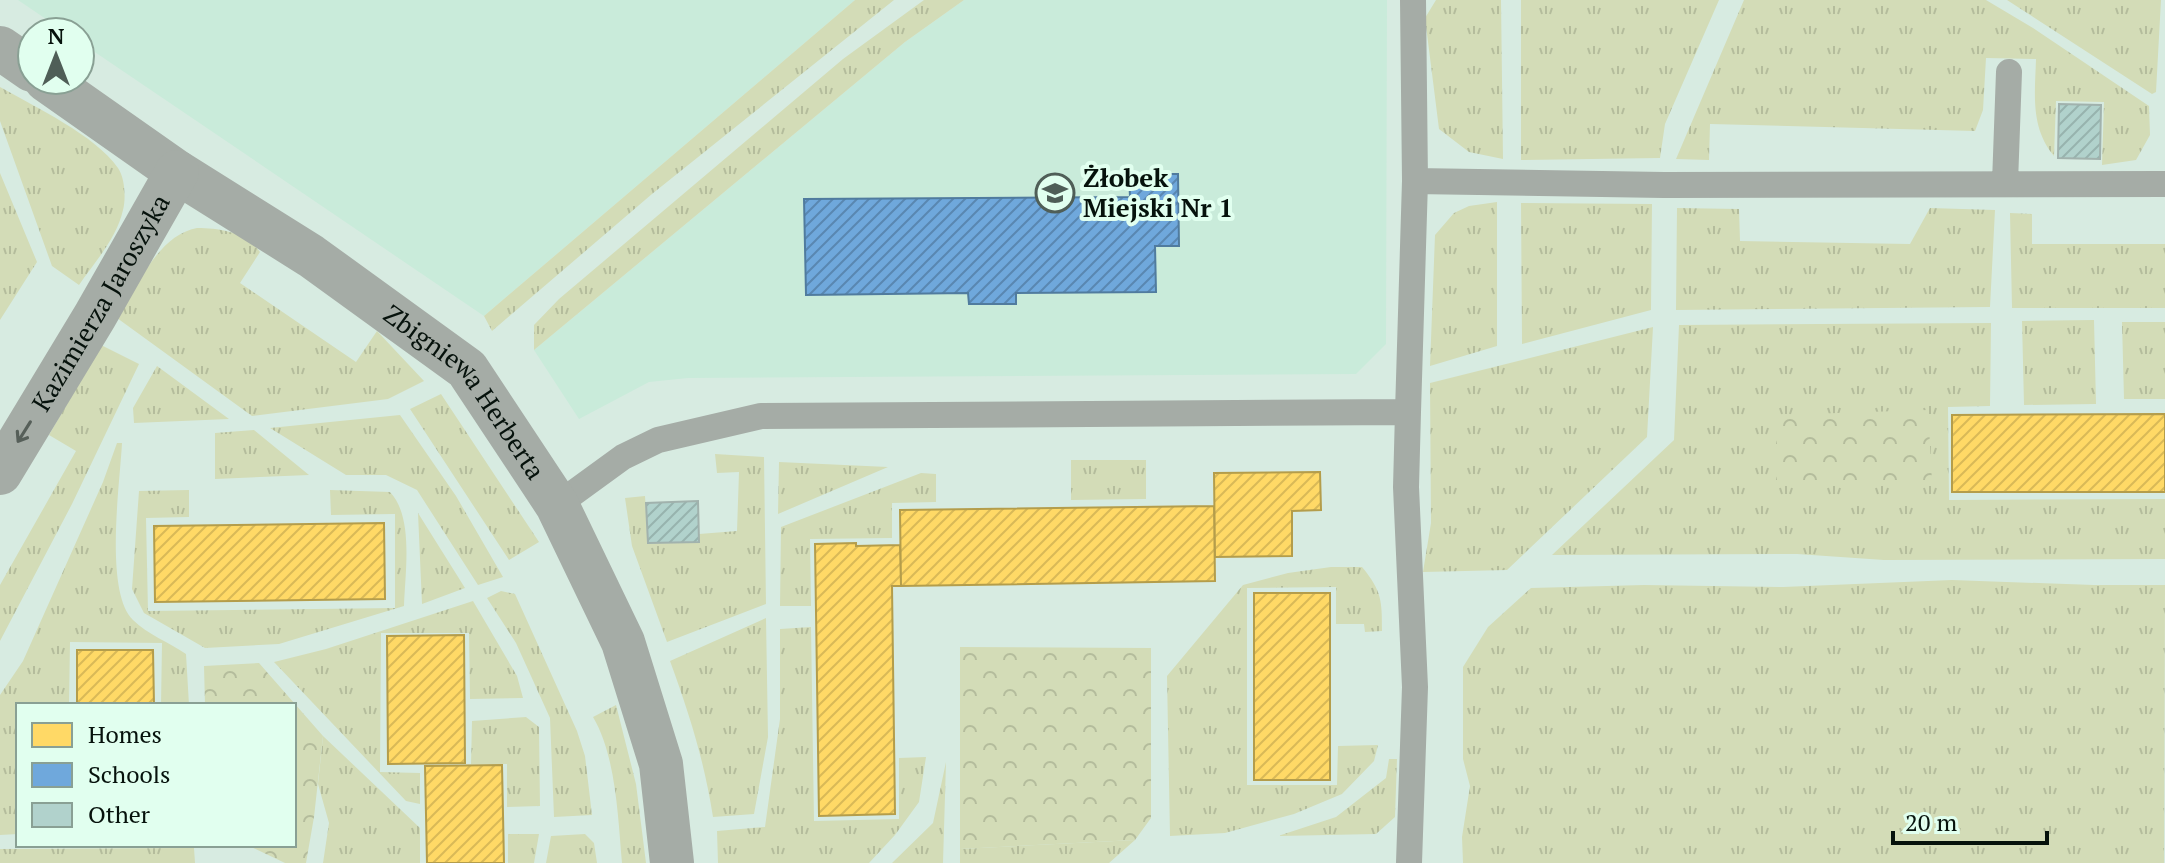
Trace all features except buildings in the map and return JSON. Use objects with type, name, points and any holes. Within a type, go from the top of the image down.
[{"type":"street","name":"Zbigniewa Herberta","points":[[69,96],[177,172],[311,256],[467,369],[557,505],[623,642],[661,764],[672,863]]},
{"type":"street","name":"Kazimierza Jaroszyka","points":[[0,473],[177,172]]},
{"type":"lane","points":[[1409,863],[1415,687],[1406,487],[1415,181],[1413,0]]},
{"type":"lane","points":[[2005,183],[2009,72]]},
{"type":"lane","points":[[1415,181],[1664,185],[2165,184]]},
{"type":"lane","points":[[557,505],[623,457],[658,440],[761,416],[1408,412]]},
{"type":"shaded area","points":[[18,0],[855,0],[484,316],[96,53],[96,16],[42,16]]},
{"type":"shaded area","name":"Żłobek Miejski Nr 1","points":[[964,0],[1387,0],[1386,344],[1356,374],[688,378],[649,382],[579,419],[534,350],[905,42]]},
{"type":"green space","points":[[855,0],[894,0],[652,194],[492,331],[484,316]]},
{"type":"green space","points":[[924,0],[964,0],[905,42],[534,350],[534,325],[559,299],[843,59]]},
{"type":"green space","points":[[1436,0],[1501,0],[1503,159],[1469,152],[1439,129],[1425,18]]},
{"type":"green space","points":[[1521,0],[1719,0],[1665,124],[1660,158],[1521,160]]},
{"type":"green space","points":[[1744,0],[1986,0],[2149,106],[2150,135],[2136,160],[2102,165],[2104,102],[2056,101],[2054,156],[2037,122],[2036,59],[1986,58],[1983,110],[1975,131],[1710,124],[1709,160],[1676,159]]},
{"type":"green space","points":[[2007,0],[2161,0],[2156,92],[2152,94]]},
{"type":"green space","points":[[0,87],[80,133],[108,156],[120,172],[125,195],[120,220],[104,250],[79,285],[52,266],[0,121]]},
{"type":"green space","points":[[0,173],[37,262],[0,320]]},
{"type":"green space","points":[[1497,202],[1497,346],[1430,366],[1435,235],[1454,213],[1469,206]]},
{"type":"green space","points":[[1521,203],[1652,204],[1651,310],[1522,344]]},
{"type":"green space","points":[[1677,208],[1739,209],[1740,241],[1910,244],[1930,208],[1995,210],[1990,307],[1676,310]]},
{"type":"green space","points":[[2010,213],[2032,214],[2032,244],[2165,244],[2165,308],[2012,308]]},
{"type":"green space","points":[[197,228],[232,232],[254,245],[260,252],[240,283],[356,362],[377,331],[424,381],[388,399],[252,416],[117,318],[160,251],[183,233]]},
{"type":"green space","points":[[2094,320],[2096,404],[2024,405],[2022,321]]},
{"type":"green space","points":[[2122,322],[2165,322],[2165,399],[2124,399]]},
{"type":"green space","points":[[1991,323],[1990,406],[1948,407],[1949,500],[2165,499],[2165,559],[1884,560],[1797,554],[1552,555],[1674,440],[1679,325]]},
{"type":"green space","points":[[1653,327],[1647,437],[1507,570],[1423,572],[1431,523],[1430,383]]},
{"type":"green space","points":[[101,345],[139,364],[72,504],[0,641],[0,585],[76,451],[49,435]]},
{"type":"green space","points":[[157,366],[229,419],[134,423],[133,408]]},
{"type":"green space","points":[[441,394],[539,542],[509,560],[410,409]]},
{"type":"green space","points":[[1928,410],[1932,481],[1776,486],[1776,415]]},
{"type":"green space","points":[[400,415],[456,496],[503,577],[478,585],[417,490],[386,475],[346,475],[270,428]]},
{"type":"green space","points":[[254,430],[309,475],[215,479],[215,433]]},
{"type":"green space","points":[[117,443],[122,443],[116,562],[124,606],[139,625],[186,654],[189,703],[161,703],[162,643],[70,642],[69,703],[16,703],[16,834],[0,835],[0,695],[23,661],[103,482]]},
{"type":"green space","points":[[715,454],[764,457],[766,604],[667,642],[632,546],[625,498],[645,496],[648,543],[698,542],[699,534],[737,531],[739,472],[717,473]]},
{"type":"green space","points":[[1071,460],[1146,460],[1146,499],[1071,500]]},
{"type":"green space","points":[[779,462],[888,467],[778,514]]},
{"type":"green space","points":[[921,473],[936,474],[936,502],[892,503],[892,538],[810,539],[811,606],[780,606],[781,527]]},
{"type":"green space","points":[[189,490],[189,517],[146,518],[148,611],[395,608],[395,514],[331,515],[330,490],[390,492],[398,503],[406,546],[404,606],[279,644],[205,648],[144,613],[132,589],[139,491]]},
{"type":"green space","points":[[418,513],[465,588],[422,604]]},
{"type":"green space","points":[[1331,567],[1362,567],[1380,597],[1382,631],[1365,632],[1364,624],[1336,624],[1336,587],[1247,588],[1247,785],[1337,785],[1338,746],[1378,745],[1374,761],[1342,794],[1294,814],[1225,833],[1170,836],[1167,676],[1243,585],[1288,573]]},
{"type":"green space","points":[[1952,580],[2165,585],[2164,863],[1463,863],[1462,837],[1470,786],[1463,759],[1463,667],[1488,627],[1531,588],[1644,585],[1783,587]]},
{"type":"green space","points":[[501,591],[515,594],[577,731],[585,756],[592,815],[554,817],[550,718],[516,643],[487,598]]},
{"type":"green space","points":[[473,601],[517,676],[523,698],[470,699],[469,633],[381,633],[380,772],[420,773],[420,804],[406,801],[274,662],[326,649]]},
{"type":"green space","points":[[766,618],[768,737],[754,814],[713,817],[696,738],[670,661]]},
{"type":"green space","points":[[811,627],[814,821],[899,819],[899,758],[926,757],[919,802],[869,863],[718,863],[717,831],[765,827],[780,719],[780,629]]},
{"type":"green space","points":[[960,647],[1151,648],[1151,818],[1135,840],[960,849]]},
{"type":"green space","points":[[259,663],[294,703],[205,703],[204,666]]},
{"type":"green space","points":[[296,705],[323,736],[306,863],[285,863],[251,847],[296,847]]},
{"type":"green space","points":[[616,705],[636,784],[646,863],[622,863],[611,768],[593,717]]},
{"type":"green space","points":[[526,717],[539,727],[540,806],[507,807],[507,764],[471,764],[472,721]]},
{"type":"green space","points":[[323,736],[420,828],[420,863],[323,863],[329,823],[318,784]]},
{"type":"green space","points":[[1389,759],[1397,759],[1395,817],[1376,834],[1278,836],[1336,817],[1386,778]]},
{"type":"green space","points":[[946,762],[943,863],[892,863],[933,823]]},
{"type":"green space","points":[[508,834],[539,834],[534,863],[508,863]]},
{"type":"green space","points":[[585,834],[594,843],[597,863],[546,863],[551,836]]},
{"type":"green space","points":[[1135,840],[1109,863],[960,863],[960,849]]},
{"type":"green space","points":[[194,848],[195,863],[0,863],[0,849]]},
{"type":"place","name":"Żłobek Miejski Nr 1","points":[[1055,193]]}]
